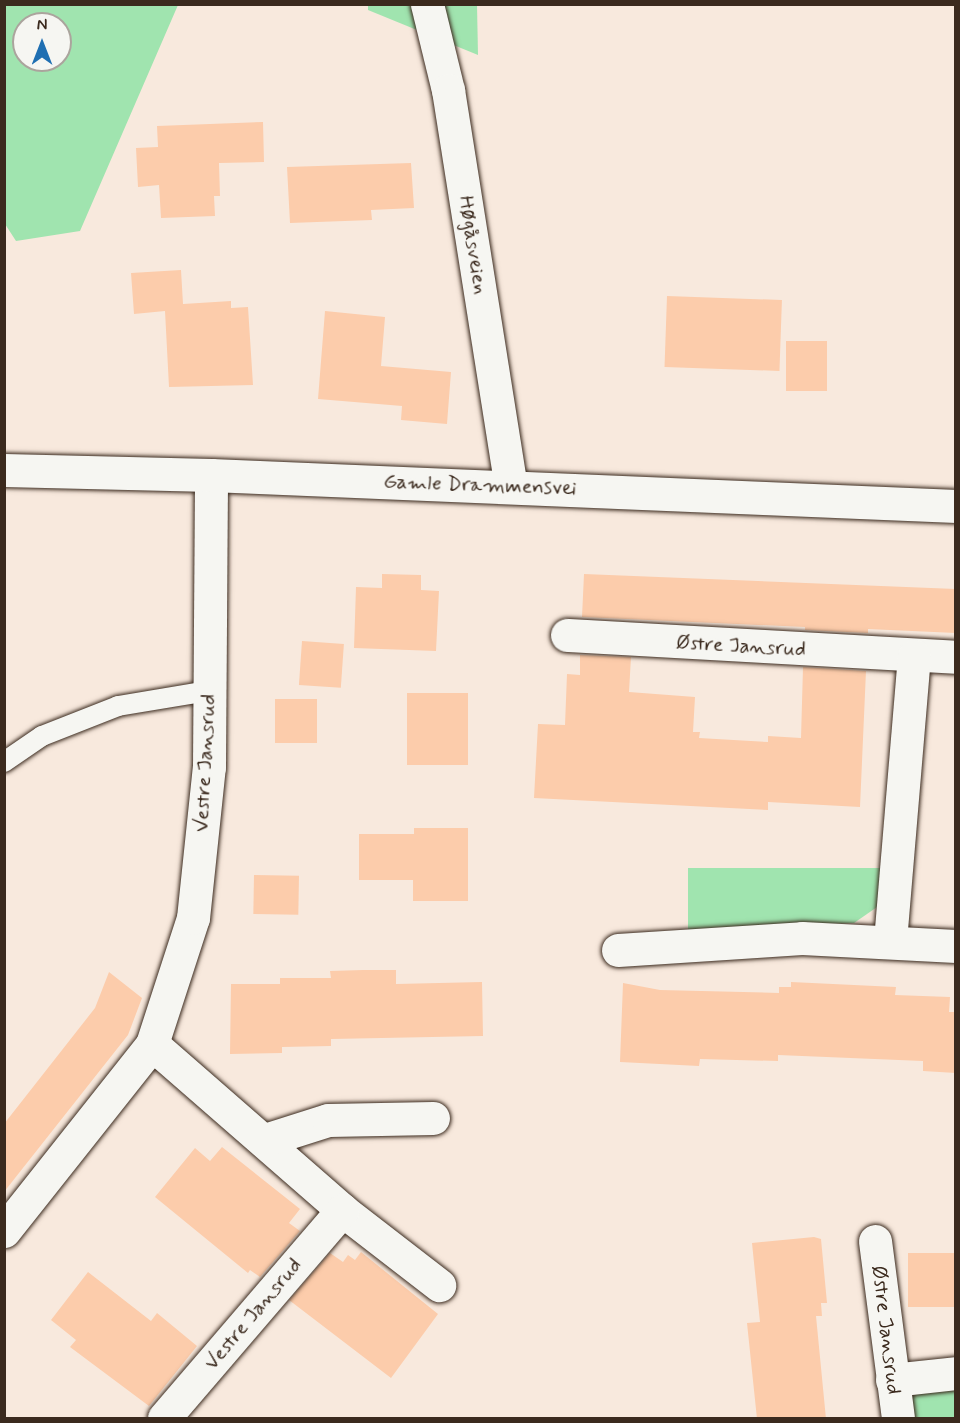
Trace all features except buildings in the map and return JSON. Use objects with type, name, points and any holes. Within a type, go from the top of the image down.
[{"type":"street","name":"Høgåsveien","points":[[427,4],[448,90],[511,486]]},
{"type":"street","name":"Gamle Drammensvei","points":[[4,470],[511,486],[956,507]]},
{"type":"street","name":"Vestre Jansrud","points":[[4,1232],[152,1044],[193,918],[209,767],[211,475]]},
{"type":"street","name":"Østre Jansrud","points":[[567,635],[956,657]]},
{"type":"street","points":[[890,941],[914,656]]},
{"type":"street","points":[[618,950],[802,938],[956,945]]},
{"type":"street","points":[[152,1044],[265,1140],[342,1210],[439,1285]]},
{"type":"street","points":[[265,1140],[328,1120],[434,1118]]},
{"type":"street","name":"Vestre Jansrud","points":[[164,1419],[342,1210]]},
{"type":"street","name":"Østre Jansrud","points":[[875,1241],[898,1419]]},
{"type":"street","points":[[892,1380],[956,1373]]},
{"type":"lane","points":[[4,762],[42,736],[118,705],[209,691]]},
{"type":"green space","points":[[368,4],[477,5],[478,55],[368,10]]},
{"type":"green space","points":[[4,5],[178,5],[80,231],[16,241],[5,224]]},
{"type":"green space","points":[[688,868],[884,868],[880,905],[854,923],[688,930]]},
{"type":"green space","points":[[955,1383],[955,1418],[909,1418],[906,1388]]}]
